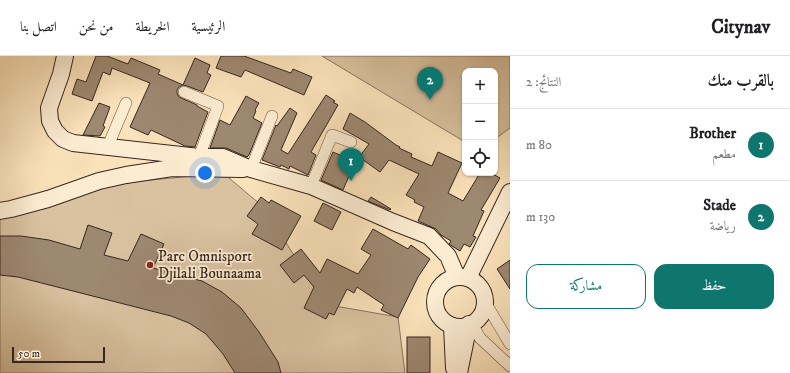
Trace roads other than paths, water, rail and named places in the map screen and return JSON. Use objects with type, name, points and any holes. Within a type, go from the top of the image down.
[{"type":"street","points":[[65,56],[61,74],[49,108],[50,121],[55,131],[63,139],[73,143],[199,156],[223,157],[251,169],[311,186],[429,236],[448,256],[463,278]]},
{"type":"street","points":[[184,92],[218,106],[199,156]]},
{"type":"street","points":[[108,146],[126,103]]},
{"type":"street","points":[[251,169],[272,116]]},
{"type":"street","points":[[311,186],[332,135],[351,142]]},
{"type":"street","points":[[0,211],[48,199],[99,181],[126,175],[172,168],[251,169]]},
{"type":"street","points":[[463,278],[510,192]]},
{"type":"street","points":[[463,278],[473,281],[483,294],[484,302],[484,309],[480,316],[471,324],[460,327],[452,326],[444,322],[438,316],[435,308],[437,292],[449,279],[463,278]]},
{"type":"street","points":[[484,302],[510,344]]},
{"type":"street","points":[[471,324],[480,338],[510,366]]},
{"type":"street","points":[[459,373],[471,324]]},
{"type":"street","points":[[452,326],[455,373]]},
{"type":"place","name":"Stade","points":[[430,100]]},
{"type":"place","name":"Brother","points":[[351,181]]},
{"type":"place","name":"Parc Omnisport Djilali Bounaama","points":[[150,265]]}]
